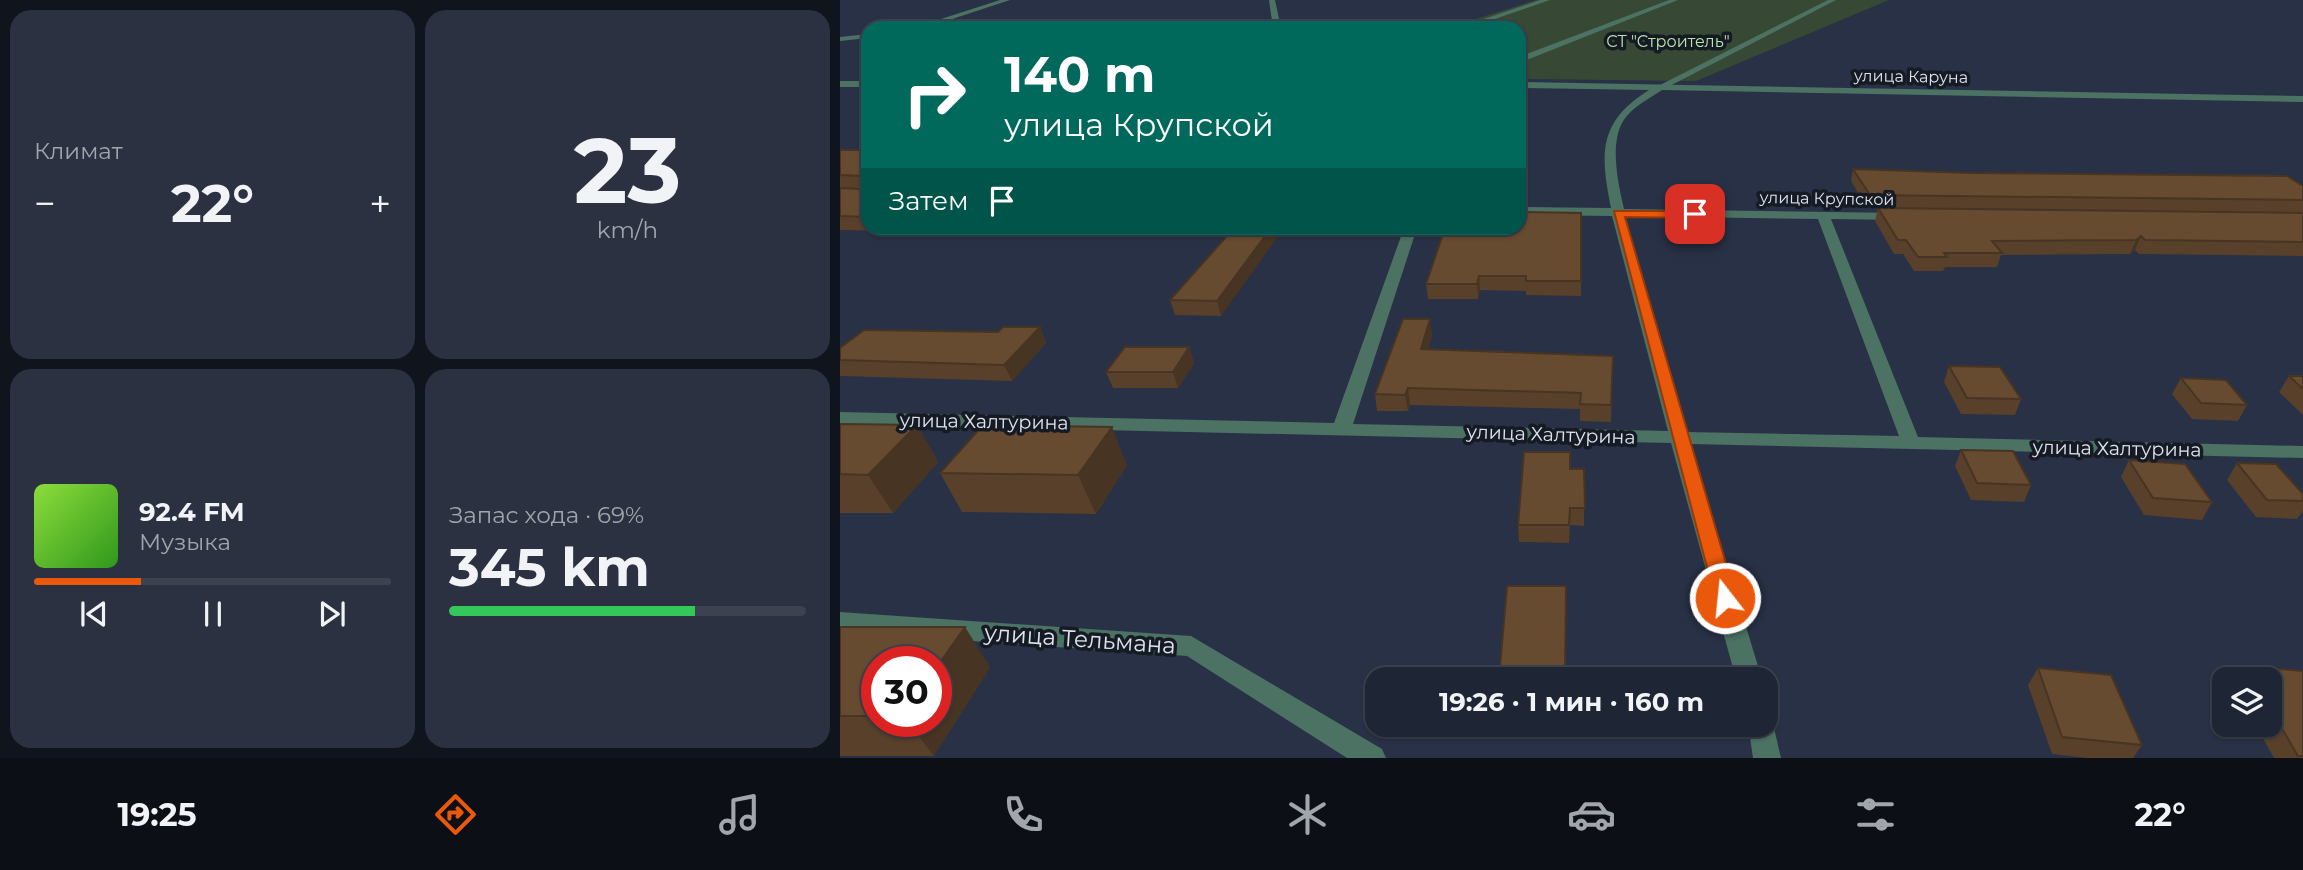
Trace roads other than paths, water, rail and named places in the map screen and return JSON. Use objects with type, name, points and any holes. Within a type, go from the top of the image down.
[{"type":"street","points":[[940,21],[1007,0]]},
{"type":"street","points":[[1272,0],[1276,21]]},
{"type":"street","points":[[1482,21],[1546,0]]},
{"type":"street","points":[[1526,57],[1675,0]]},
{"type":"street","points":[[1815,2],[1829,2]]},
{"type":"street","points":[[1745,667],[1678,437],[1618,214],[1613,173],[1614,131],[1621,115],[1659,88],[1829,2]]},
{"type":"street","points":[[840,39],[861,37]]},
{"type":"street","points":[[840,84],[861,84]]},
{"type":"street","name":"улица Каруна","points":[[1526,85],[2303,99]]},
{"type":"street","name":"улица Крупской","points":[[1526,211],[1905,216]]},
{"type":"street","points":[[1823,216],[1912,443]]},
{"type":"street","points":[[1342,428],[1410,235]]},
{"type":"street","name":"улица Халтурина","points":[[840,418],[2303,452]]},
{"type":"street","name":"улица Тельмана","points":[[840,622],[1191,646],[1372,758]]},
{"type":"street","points":[[1763,737],[1767,758]]},
{"type":"park label","name":"СТ \"Строитель\"","points":[[1668,41]]}]
